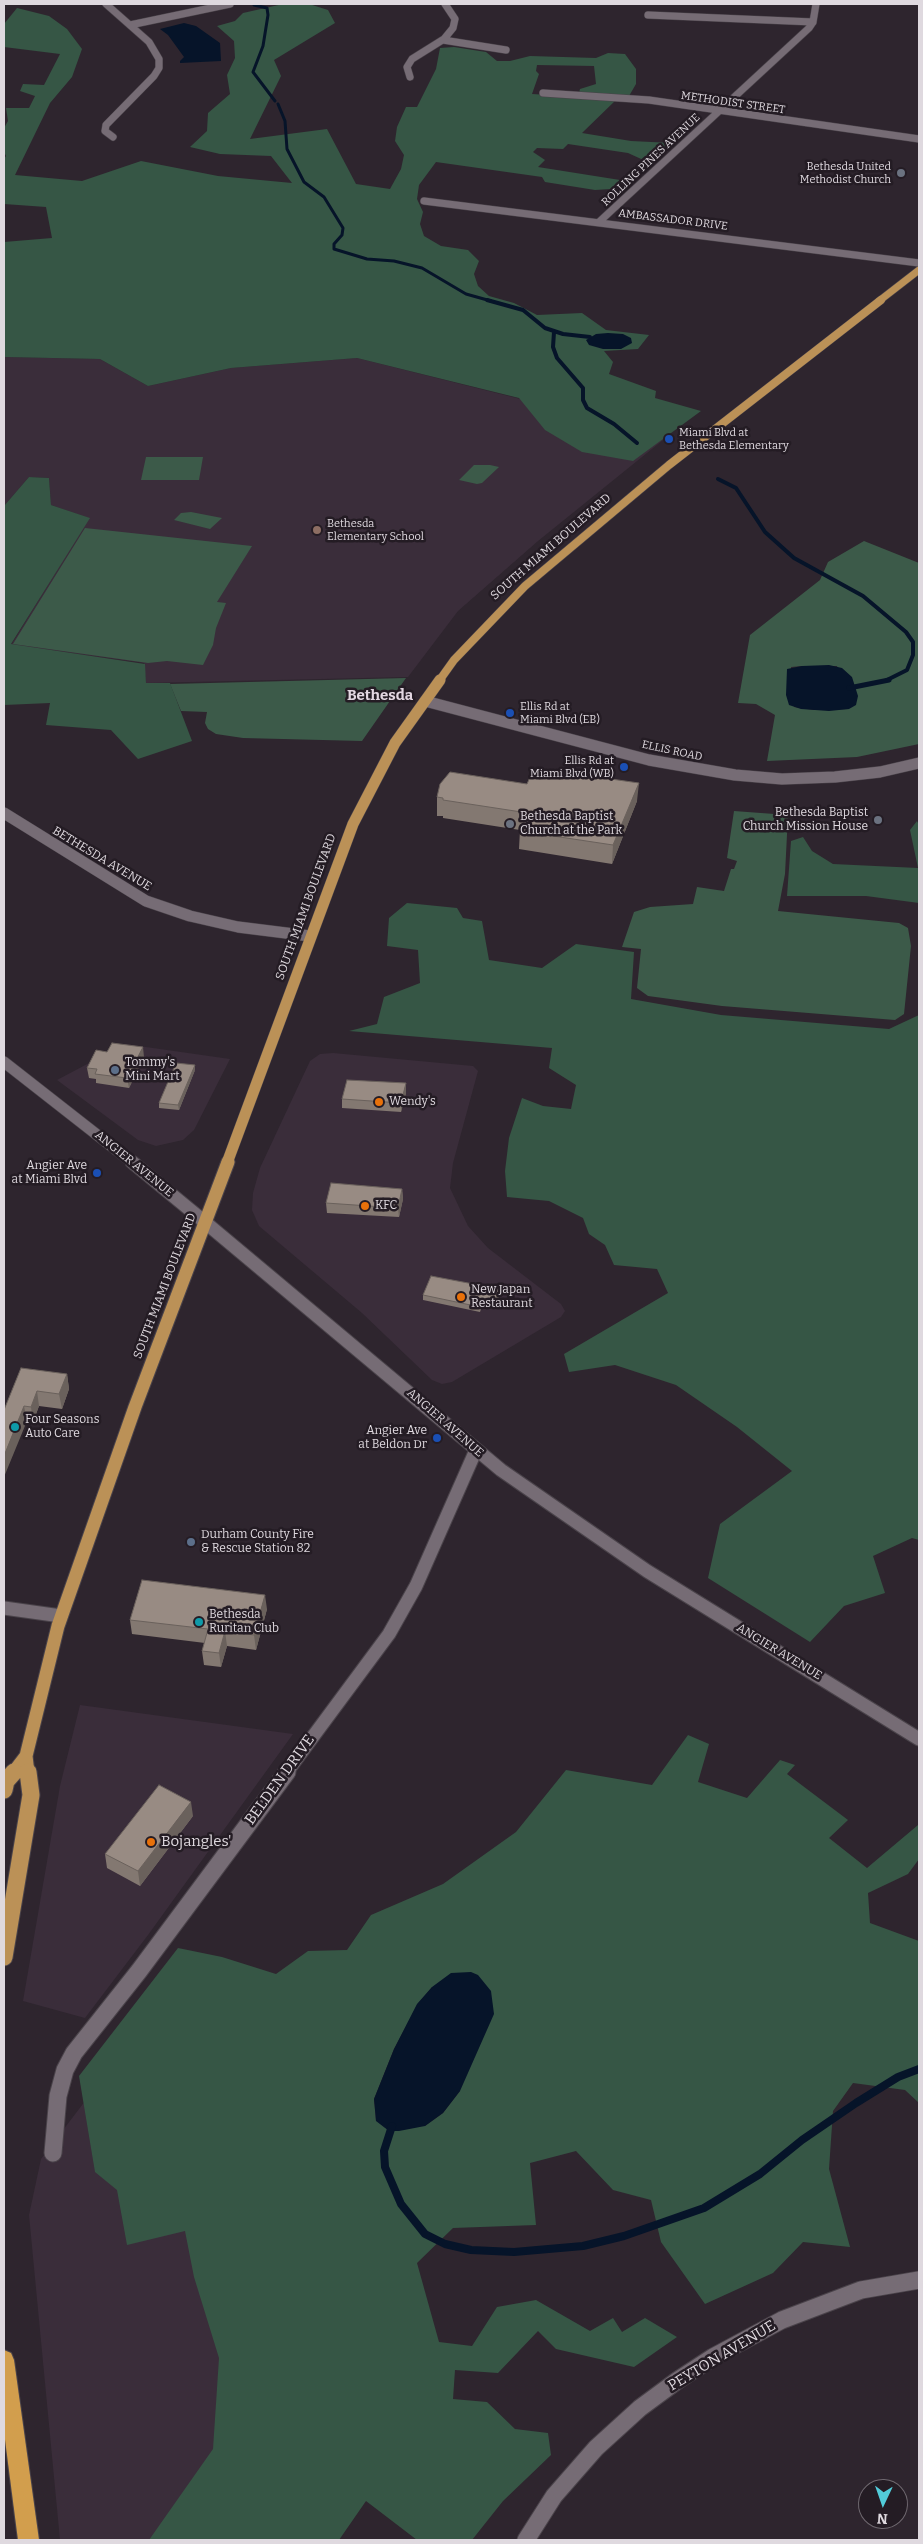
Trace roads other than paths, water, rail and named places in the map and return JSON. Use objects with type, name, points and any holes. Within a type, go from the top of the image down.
[{"type":"highway","points":[[4,2360],[29,2540]]},
{"type":"main road","name":"SOUTH MIAMI BOULEVARD","points":[[4,1957],[31,1795],[26,1756],[61,1616],[146,1375],[206,1223],[284,1014],[310,936],[365,797],[395,744],[425,701],[472,640],[525,586],[669,465],[919,270]]},
{"type":"main road","name":"SOUTH MIAMI BOULEVARD","points":[[4,1790],[6,1781],[26,1756]]},
{"type":"street","points":[[106,4],[156,50],[159,59],[159,68],[106,125],[105,131],[113,137]]},
{"type":"street","points":[[130,25],[230,4]]},
{"type":"street","points":[[410,77],[408,67],[412,59],[443,40],[453,28],[455,19],[446,4]]},
{"type":"street","points":[[648,15],[813,22],[816,4]]},
{"type":"street","name":"ROLLING PINES AVENUE","points":[[599,222],[813,22]]},
{"type":"street","points":[[443,40],[506,50]]},
{"type":"street","name":"METHODIST STREET","points":[[543,93],[624,98],[919,139]]},
{"type":"street","name":"AMBASSADOR DRIVE","points":[[424,201],[919,263]]},
{"type":"street","name":"ELLIS ROAD","points":[[425,701],[649,760],[714,773],[768,778],[835,777],[880,772],[919,763]]},
{"type":"street","name":"BETHESDA AVENUE","points":[[6,818],[112,882],[162,907],[238,927],[310,936]]},
{"type":"street","name":"ANGIER AVENUE","points":[[4,1062],[92,1129],[374,1361],[476,1450],[647,1571],[919,1739]]},
{"type":"street","name":"BELDEN DRIVE","points":[[53,2153],[56,2143],[58,2096],[65,2070],[74,2053],[139,1971],[389,1634],[416,1586],[476,1450]]},
{"type":"street","points":[[4,1608],[61,1616]]},
{"type":"street","name":"PEYTON AVENUE","points":[[526,2540],[554,2496],[596,2448],[640,2408],[678,2380],[713,2357],[782,2320],[861,2290],[919,2280]]},
{"type":"water","points":[[184,23],[196,26],[220,43],[221,61],[180,63],[184,57],[168,35],[160,29]]},
{"type":"water","points":[[596,334],[623,334],[631,338],[632,343],[621,349],[603,349],[589,345],[586,340]]},
{"type":"water","points":[[829,665],[842,668],[852,677],[858,696],[856,705],[849,709],[829,711],[801,709],[789,705],[786,695],[787,669],[802,666]]},
{"type":"water","points":[[471,1972],[478,1975],[491,1991],[494,2014],[460,2091],[443,2113],[425,2126],[389,2131],[376,2121],[374,2099],[394,2049],[417,2004],[432,1987],[451,1973]]},
{"type":"waterway","points":[[254,5],[267,8],[268,15],[263,46],[253,72],[275,101]]},
{"type":"waterway","points":[[278,104],[285,121],[287,149],[304,182],[324,197],[343,228],[342,235],[334,244],[334,249],[367,259],[394,261],[422,268],[466,294],[491,301]]},
{"type":"waterway","points":[[487,300],[523,310],[545,328],[563,334],[590,337]]},
{"type":"waterway","points":[[554,332],[553,347],[557,358],[583,388],[583,400],[587,408],[614,424],[637,443]]},
{"type":"waterway","points":[[718,479],[736,488],[765,532],[794,558],[863,596],[906,632],[913,642],[913,655],[907,670],[886,681]]},
{"type":"waterway","points":[[849,688],[886,681]]},
{"type":"waterway","points":[[392,2126],[384,2151],[385,2167],[401,2204],[425,2234],[445,2244],[471,2250],[514,2252],[583,2246],[624,2236],[704,2208],[760,2174],[802,2140],[856,2103],[898,2077],[919,2069]]},
{"type":"place","name":"Bethesda United Methodist Church","points":[[901,173]]},
{"type":"place","name":"Miami Blvd at Bethesda Elementary","points":[[669,439]]},
{"type":"place","name":"Bethesda Elementary School","points":[[317,530]]},
{"type":"place","name":"Ellis Rd at Miami Blvd (EB)","points":[[510,713]]},
{"type":"place","name":"Ellis Rd at Miami Blvd (WB)","points":[[624,767]]},
{"type":"place","name":"Bethesda Baptist Church Mission House","points":[[878,820]]},
{"type":"place","name":"Bethesda Baptist Church at the Park","points":[[510,824]]},
{"type":"place","name":"Tommy's Mini Mart","points":[[115,1070]]},
{"type":"place","name":"Wendy's","points":[[379,1102]]},
{"type":"place","name":"Angier Ave at Miami Blvd","points":[[97,1173]]},
{"type":"place","name":"KFC","points":[[365,1206]]},
{"type":"place","name":"New Japan Restaurant","points":[[461,1297]]},
{"type":"place","name":"Four Seasons Auto Care","points":[[15,1427]]},
{"type":"place","name":"Angier Ave at Beldon Dr","points":[[437,1438]]},
{"type":"place","name":"Durham County Fire & Rescue Station 82","points":[[191,1542]]},
{"type":"place","name":"Bethesda Ruritan Club","points":[[199,1622]]},
{"type":"place","name":"Bojangles'","points":[[151,1842]]},
{"type":"district","name":"Bethesda","points":[[380,696]]}]
